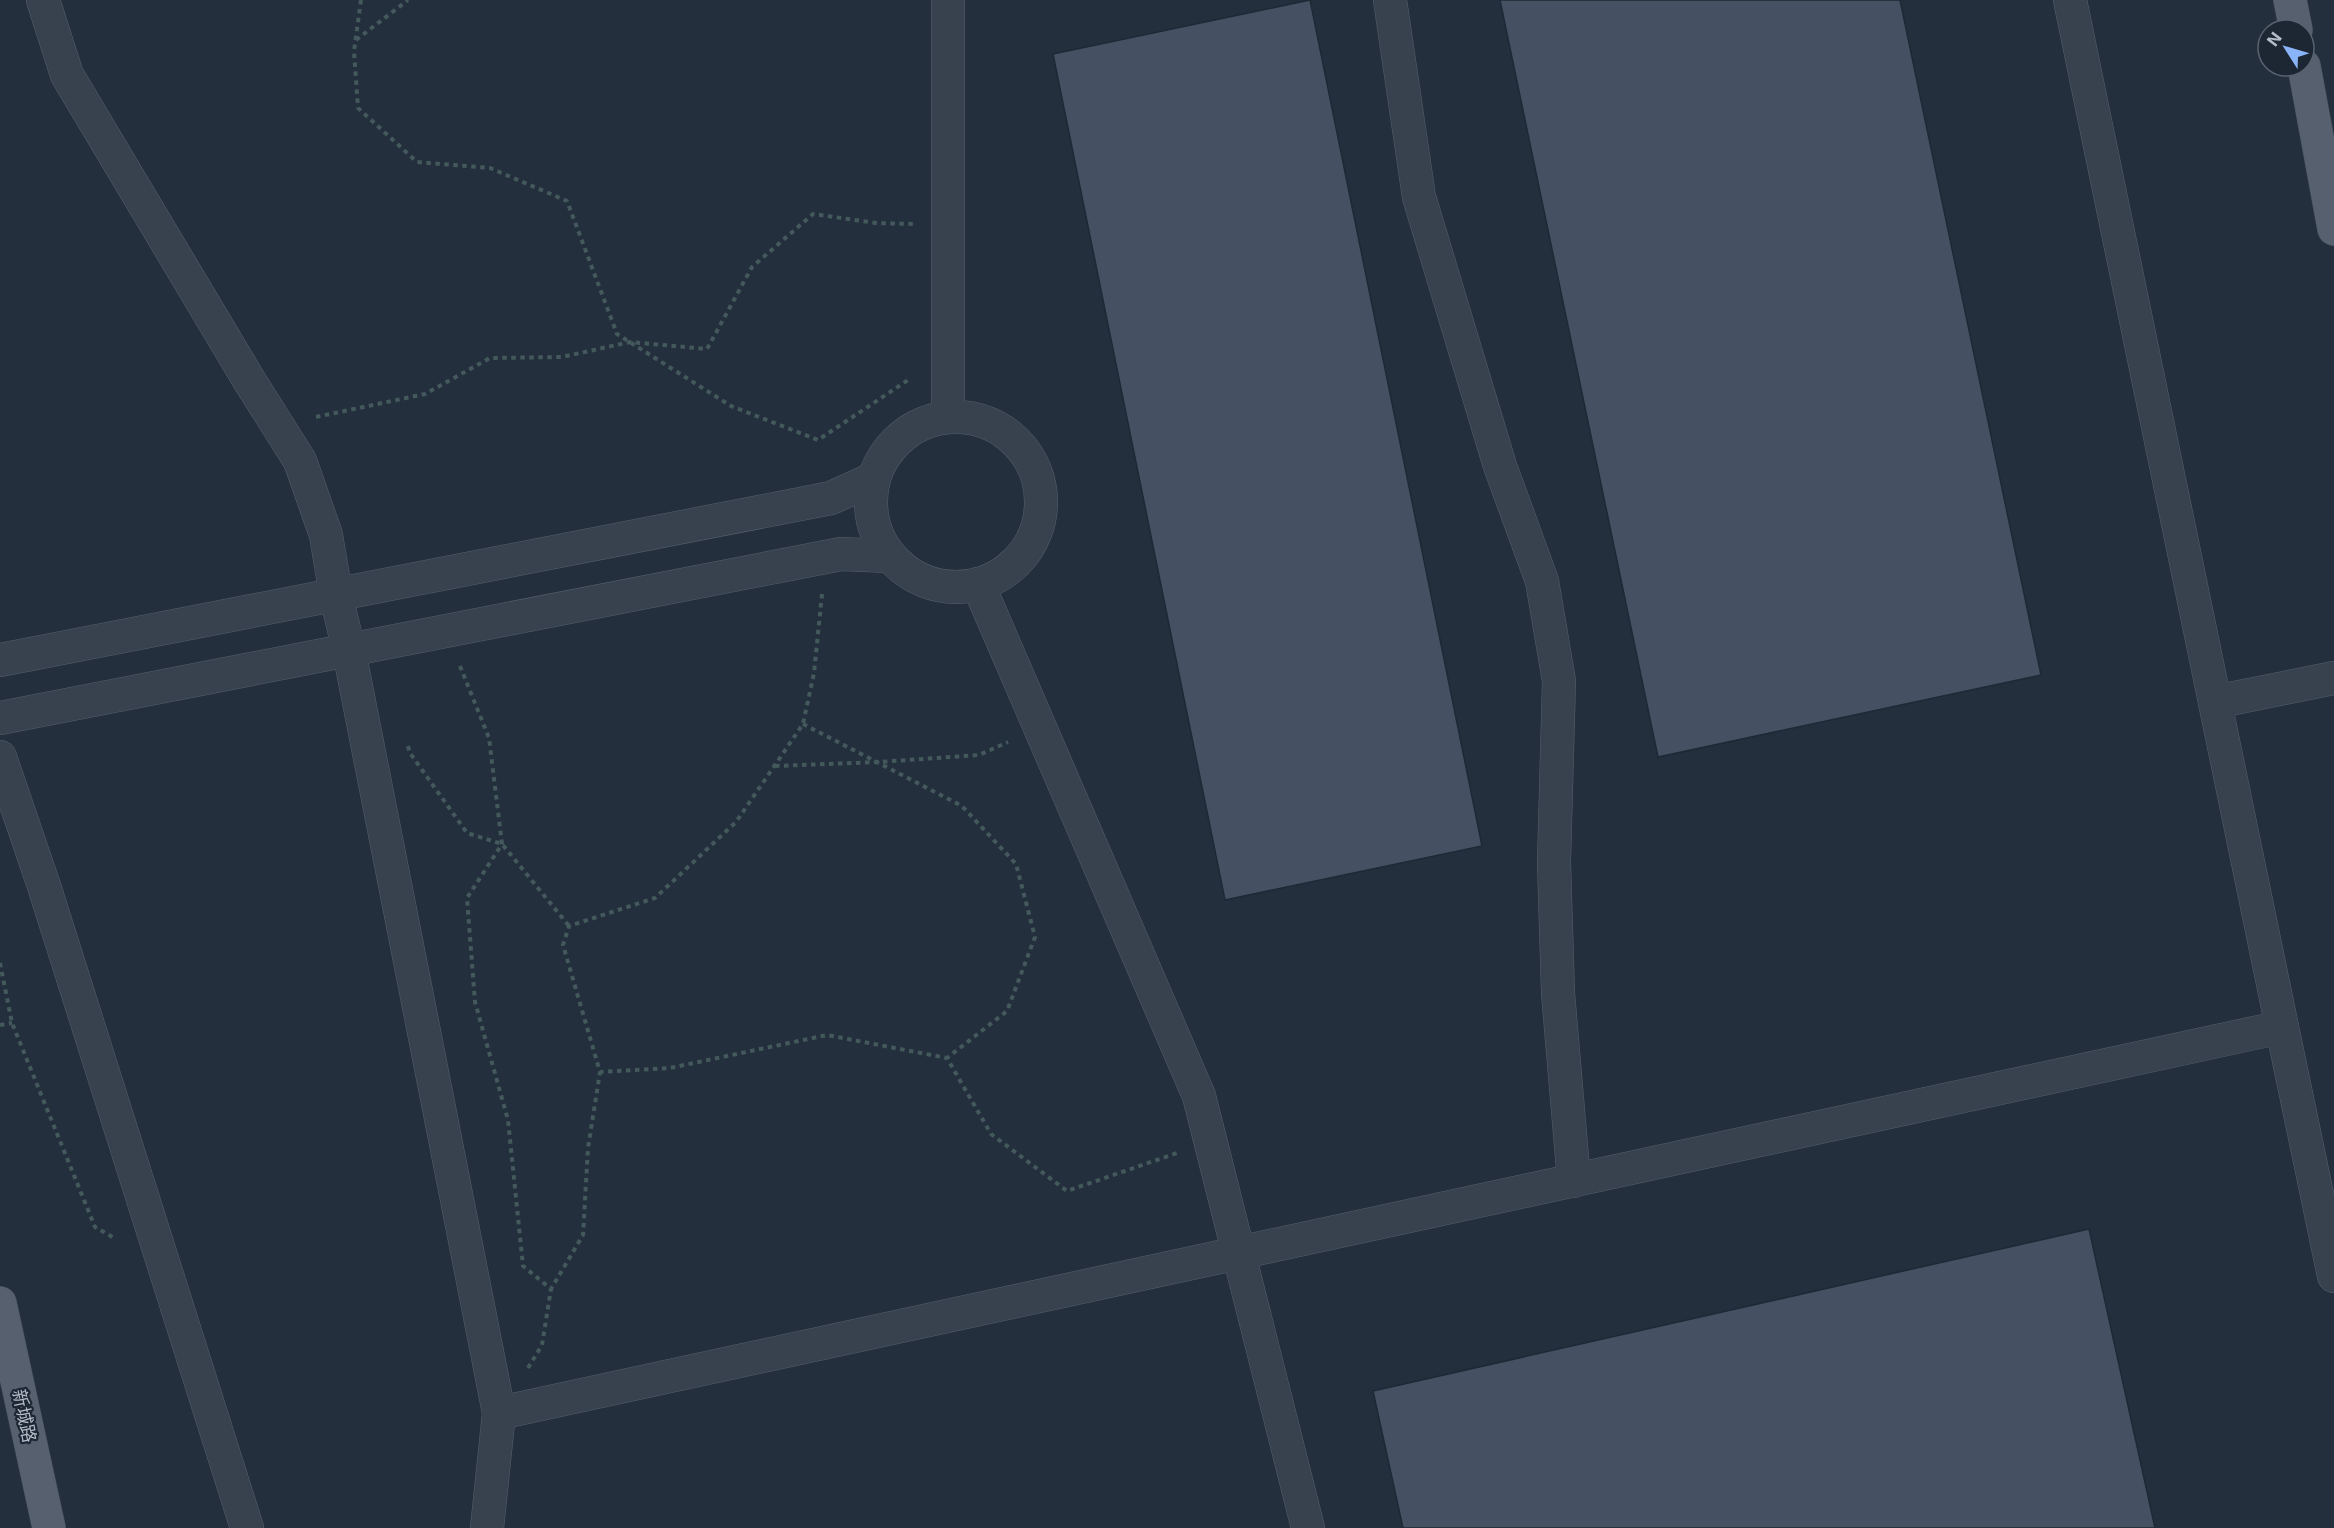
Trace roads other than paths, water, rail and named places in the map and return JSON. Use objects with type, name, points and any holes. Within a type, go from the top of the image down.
[{"type":"main road","points":[[2290,0],[2294,18]]},
{"type":"main road","points":[[2306,78],[2334,229]]},
{"type":"main road","name":"新城路","points":[[0,1303],[48,1528]]},
{"type":"street","points":[[43,0],[67,75],[300,461],[326,535],[499,1413],[487,1528]]},
{"type":"street","points":[[948,0],[948,416]]},
{"type":"street","points":[[1390,0],[1419,197],[1500,466],[1542,581],[1559,681],[1554,862],[1558,993],[1574,1181]]},
{"type":"street","points":[[2070,0],[2334,1276]]},
{"type":"street","points":[[948,416],[978,419],[1004,431],[1022,447],[1031,460],[1040,485],[1041,509],[1035,534],[1018,561],[993,579],[964,587],[946,588],[925,583],[901,568],[888,556],[872,521],[870,506],[873,479],[881,461],[900,437],[924,423],[948,416]]},
{"type":"street","points":[[0,660],[831,498],[873,479]]},
{"type":"street","points":[[0,718],[841,554],[888,556]]},
{"type":"street","points":[[978,584],[1199,1096],[1308,1528]]},
{"type":"street","points":[[2215,702],[2334,678]]},
{"type":"street","points":[[0,757],[44,886],[247,1528]]},
{"type":"street","points":[[499,1413],[2282,1028]]}]
